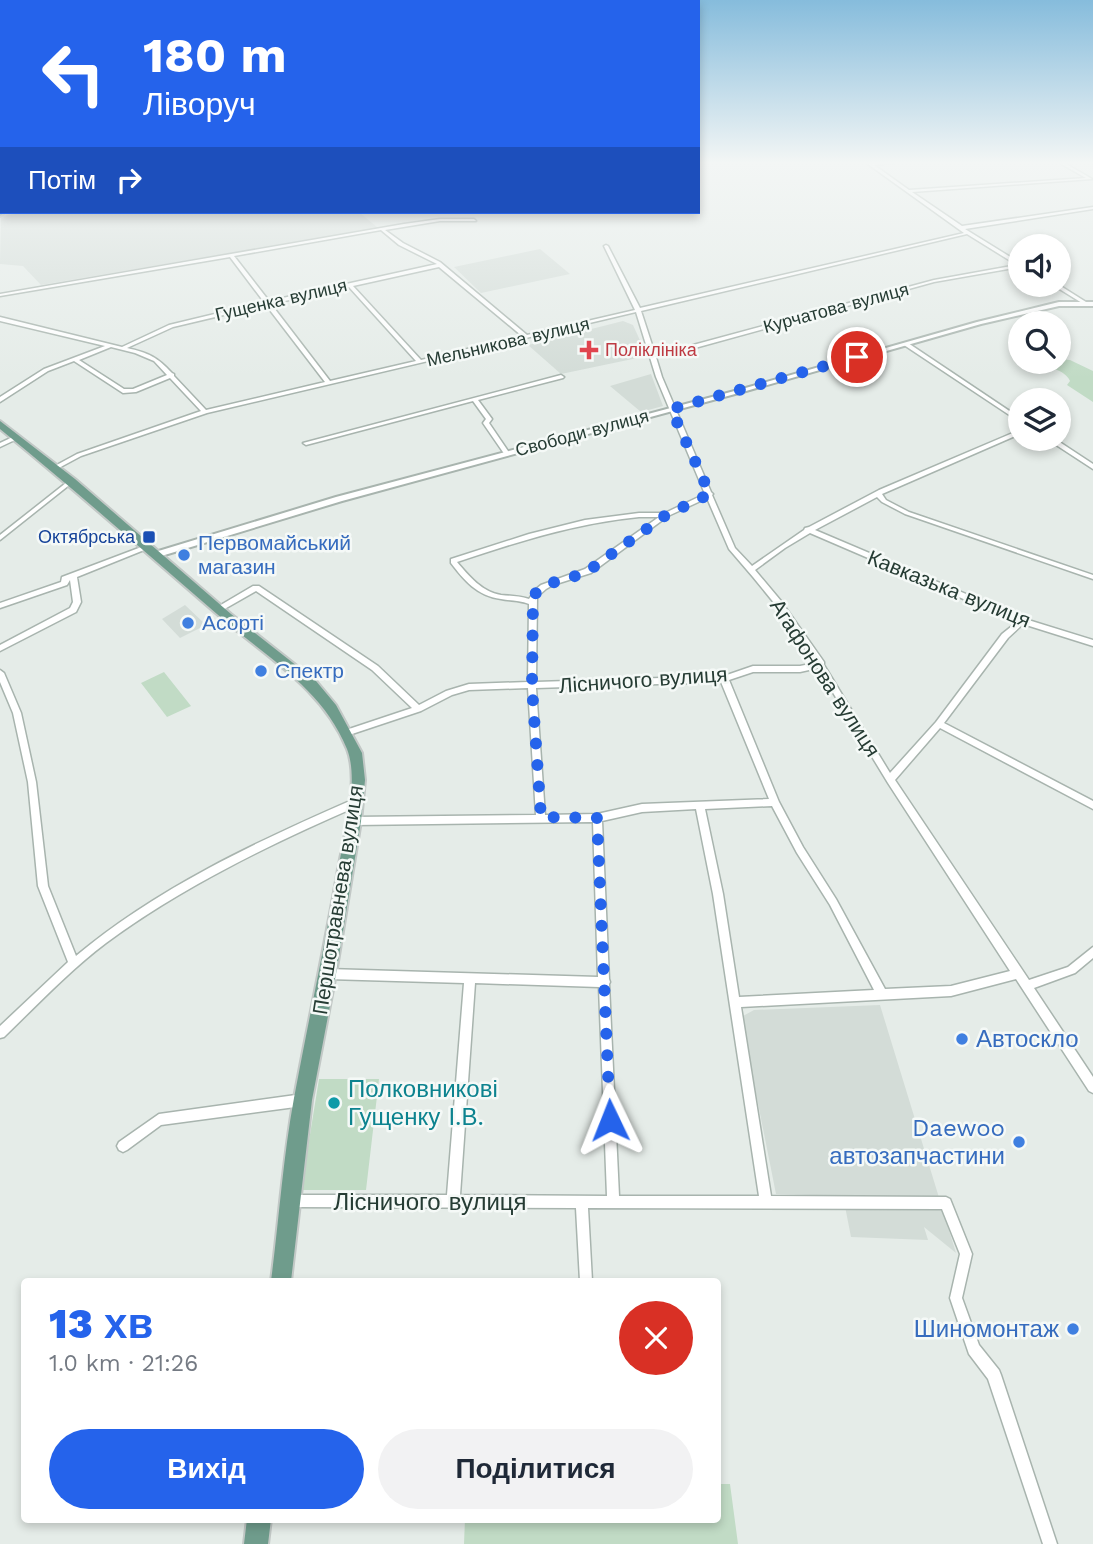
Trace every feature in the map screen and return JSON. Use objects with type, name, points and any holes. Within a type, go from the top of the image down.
[{"type":"main road","name":"Першотравнева вулиця","points":[[0,424],[71,481],[218,610],[311,684],[346,733],[355,753],[358,780],[354,821],[303,1100],[281,1278]]},
{"type":"main road","points":[[256,1544],[259,1523]]},
{"type":"street","points":[[0,295],[359,234]]},
{"type":"street","points":[[388,234],[440,265],[526,337]]},
{"type":"street","name":"Мельникова вулиця","points":[[55,468],[79,456],[205,412],[964,234]]},
{"type":"street","points":[[970,234],[1008,258]]},
{"type":"street","name":"Агафонова вулиця","points":[[606,246],[637,312],[671,409],[732,549],[752,569],[821,664],[890,779],[1093,1087]]},
{"type":"street","points":[[231,256],[329,384]]},
{"type":"street","name":"Гущенка вулиця","points":[[125,347],[171,326],[440,265]]},
{"type":"street","name":"Курчатова вулиця","points":[[653,353],[682,351],[934,281],[1008,268]]},
{"type":"street","points":[[350,285],[420,362]]},
{"type":"street","points":[[1071,293],[1089,303]]},
{"type":"street","name":"Свободи вулиця","points":[[151,551],[906,344],[1059,304],[1089,303]]},
{"type":"street","points":[[0,319],[125,347],[156,360],[205,412]]},
{"type":"street","points":[[906,344],[1008,412]]},
{"type":"street","points":[[0,400],[39,374],[113,345]]},
{"type":"street","points":[[74,359],[123,391],[134,391],[172,375]]},
{"type":"street","points":[[306,443],[561,377]]},
{"type":"street","points":[[475,400],[489,419],[486,423],[507,454]]},
{"type":"street","points":[[0,445],[17,437]]},
{"type":"street","points":[[752,569],[807,529],[1008,437]]},
{"type":"street","points":[[1068,451],[1093,467]]},
{"type":"street","points":[[0,538],[71,481]]},
{"type":"street","points":[[541,817],[532,687],[533,603],[536,592],[542,587],[588,571],[666,515],[710,494]]},
{"type":"street","points":[[879,495],[884,501],[907,513],[1093,578]]},
{"type":"street","points":[[533,603],[522,597],[499,596],[481,591],[453,561],[566,527],[642,514],[666,515]]},
{"type":"street","name":"Кавказька вулиця","points":[[807,529],[811,533],[1022,621],[1093,643]]},
{"type":"street","points":[[0,606],[64,583],[65,579],[73,576],[151,551]]},
{"type":"street","points":[[0,648],[72,610],[77,602],[73,576]]},
{"type":"street","points":[[218,610],[256,588],[375,668],[418,709]]},
{"type":"street","points":[[890,779],[939,724],[1005,636],[1022,621]]},
{"type":"street","name":"Лісничого вулиця","points":[[346,733],[418,709],[449,693],[469,687],[724,679],[753,669],[800,669],[821,664]]},
{"type":"street","points":[[0,673],[16,713],[32,782],[43,886],[74,964]]},
{"type":"street","points":[[724,679],[775,802],[800,850],[833,902],[882,995]]},
{"type":"street","points":[[939,724],[1093,805]]},
{"type":"street","points":[[354,821],[597,818],[642,808],[775,802]]},
{"type":"street","points":[[0,1033],[74,964],[156,905],[284,833],[355,803]]},
{"type":"street","points":[[700,806],[718,894],[766,1202]]},
{"type":"street","points":[[597,818],[613,1203]]},
{"type":"street","points":[[1027,986],[1072,970],[1093,952]]},
{"type":"street","points":[[734,1002],[951,991],[1019,973]]},
{"type":"street","points":[[328,974],[605,982]]},
{"type":"street","points":[[453,1202],[470,977]]},
{"type":"street","points":[[123,1146],[159,1120],[303,1100]]},
{"type":"street","name":"Лісничого вулиця","points":[[290,1201],[946,1203],[966,1254],[956,1298],[974,1349],[994,1375],[1051,1544]]},
{"type":"street","points":[[582,1203],[586,1278]]},
{"type":"shaded area","points":[[1,234],[342,234],[41,285],[23,266],[0,264]]},
{"type":"shaded area","points":[[540,249],[570,274],[481,293],[454,267]]},
{"type":"shaded area","name":"Поліклініка","points":[[623,321],[633,325],[647,356],[561,374],[528,345]]},
{"type":"shaded area","points":[[651,374],[663,406],[641,412],[610,386]]},
{"type":"shaded area","points":[[185,605],[206,625],[180,638],[162,619]]},
{"type":"shaded area","points":[[880,1005],[956,1253],[924,1227],[928,1240],[851,1237],[843,1196],[776,1194],[742,1023],[743,1016],[754,1010]]},
{"type":"green space","points":[[1071,360],[1093,371],[1093,402],[1067,385],[1070,381],[1064,374],[1071,374]]},
{"type":"green space","points":[[164,672],[191,706],[167,717],[141,683]]},
{"type":"green space","points":[[319,1079],[379,1079],[366,1190],[301,1190]]},
{"type":"green space","points":[[721,1484],[730,1484],[738,1544],[464,1544],[465,1523],[721,1523]]},
{"type":"place","name":"Поліклініка","points":[[589,350]]},
{"type":"place","name":"Октябрська","points":[[149,537]]},
{"type":"place","name":"Первомайський магазин","points":[[184,555]]},
{"type":"place","name":"Асорті","points":[[188,623]]},
{"type":"place","name":"Спектр","points":[[261,671]]},
{"type":"place","name":"Автоскло","points":[[962,1039]]},
{"type":"place","name":"Полковникові Гущенку І.В.","points":[[334,1103]]},
{"type":"place","name":"Daewoo автозапчастини","points":[[1019,1142]]},
{"type":"place","name":"Шиномонтаж","points":[[1073,1329]]},
{"type":"route","points":[[610,1120],[597,818],[541,817],[532,687],[533,597],[542,587],[588,571],[666,515],[710,494],[671,409],[857,357]]}]
